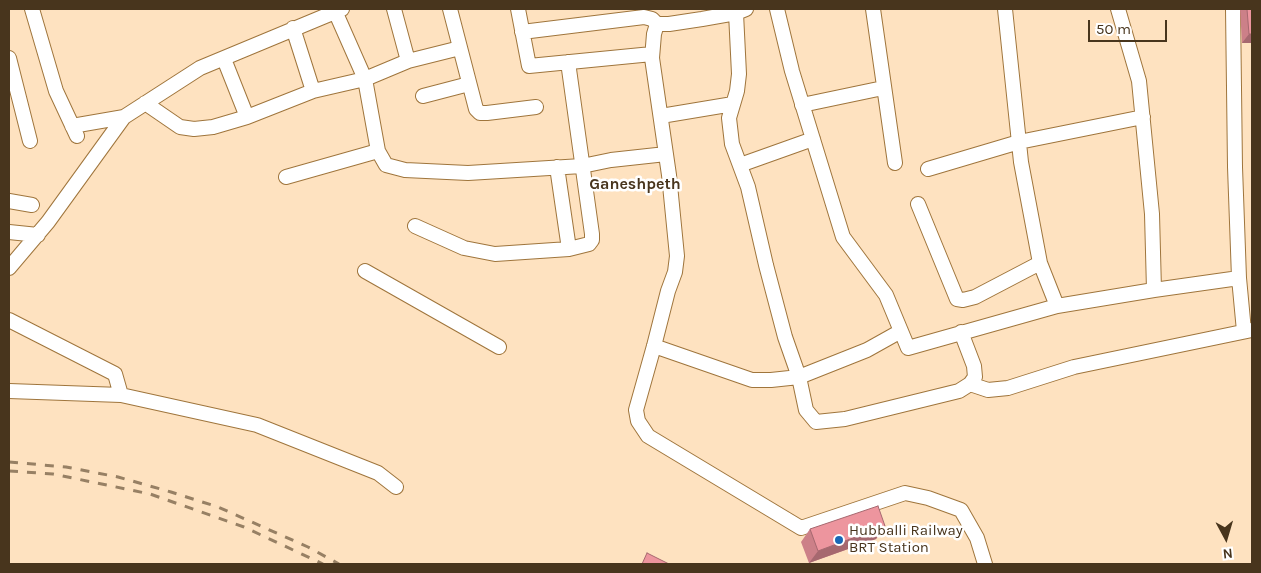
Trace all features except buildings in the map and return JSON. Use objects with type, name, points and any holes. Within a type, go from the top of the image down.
[{"type":"street","points":[[32,9],[56,91],[75,131],[124,117],[200,68],[339,10],[365,79],[378,151],[386,166],[405,170],[468,173],[582,166],[611,160],[666,154]]},
{"type":"street","points":[[394,9],[408,61]]},
{"type":"street","points":[[450,9],[473,102],[480,113],[536,107]]},
{"type":"street","points":[[518,9],[529,66],[652,54]]},
{"type":"street","points":[[777,9],[802,105],[843,237],[886,296],[908,348],[1057,306],[1239,278]]},
{"type":"street","points":[[873,9],[895,163]]},
{"type":"street","points":[[1005,9],[1021,162],[1040,263],[1057,306]]},
{"type":"street","points":[[1118,9],[1139,81],[1152,214],[1154,290]]},
{"type":"street","points":[[970,384],[988,390],[1008,388],[1074,367],[1248,330],[1239,278],[1235,166],[1233,9]]},
{"type":"street","points":[[522,32],[643,13],[657,24],[669,24],[741,11],[739,74],[729,118],[732,144],[748,187],[766,265],[785,337],[799,376],[806,410],[816,422],[845,419],[959,391],[970,384],[975,378],[974,366],[961,332]]},
{"type":"street","points":[[657,24],[652,54],[666,154],[677,256],[675,272],[668,291],[636,410],[638,421],[648,436],[801,528],[905,493],[928,498],[961,510],[977,538],[985,564]]},
{"type":"street","points":[[293,28],[313,91]]},
{"type":"street","points":[[145,103],[180,127],[194,129],[212,128],[247,117],[313,91],[365,79],[408,61],[460,48]]},
{"type":"street","points":[[9,58],[30,141]]},
{"type":"street","points":[[224,59],[247,117]]},
{"type":"street","points":[[415,226],[464,248],[495,254],[568,249],[589,244],[592,240],[592,226],[568,62]]},
{"type":"street","points":[[423,96],[469,84]]},
{"type":"street","points":[[802,105],[883,88]]},
{"type":"street","points":[[660,116],[733,104]]},
{"type":"street","points":[[9,268],[38,234],[124,117]]},
{"type":"street","points":[[928,169],[1019,142],[1143,117]]},
{"type":"street","points":[[740,165],[813,139]]},
{"type":"street","points":[[286,177],[378,151]]},
{"type":"street","points":[[556,167],[568,249]]},
{"type":"street","points":[[9,201],[32,205]]},
{"type":"street","points":[[918,204],[958,299],[975,297],[1040,263]]},
{"type":"street","points":[[9,232],[38,234]]},
{"type":"street","points":[[365,271],[499,347]]},
{"type":"street","points":[[9,320],[115,374],[121,395]]},
{"type":"street","points":[[654,346],[752,380],[799,376],[868,350],[901,331]]},
{"type":"street","points":[[9,390],[121,395],[256,425],[378,473],[396,487]]},
{"type":"railway","points":[[9,462],[66,467],[118,477],[171,492],[218,507],[308,547],[339,564]]},
{"type":"railway","points":[[9,471],[53,474],[150,494],[244,527],[323,564]]},
{"type":"place","name":"Hubballi Railway BRT Station","points":[[839,540]]},
{"type":"district","name":"Ganeshpeth","points":[[635,184]]}]
